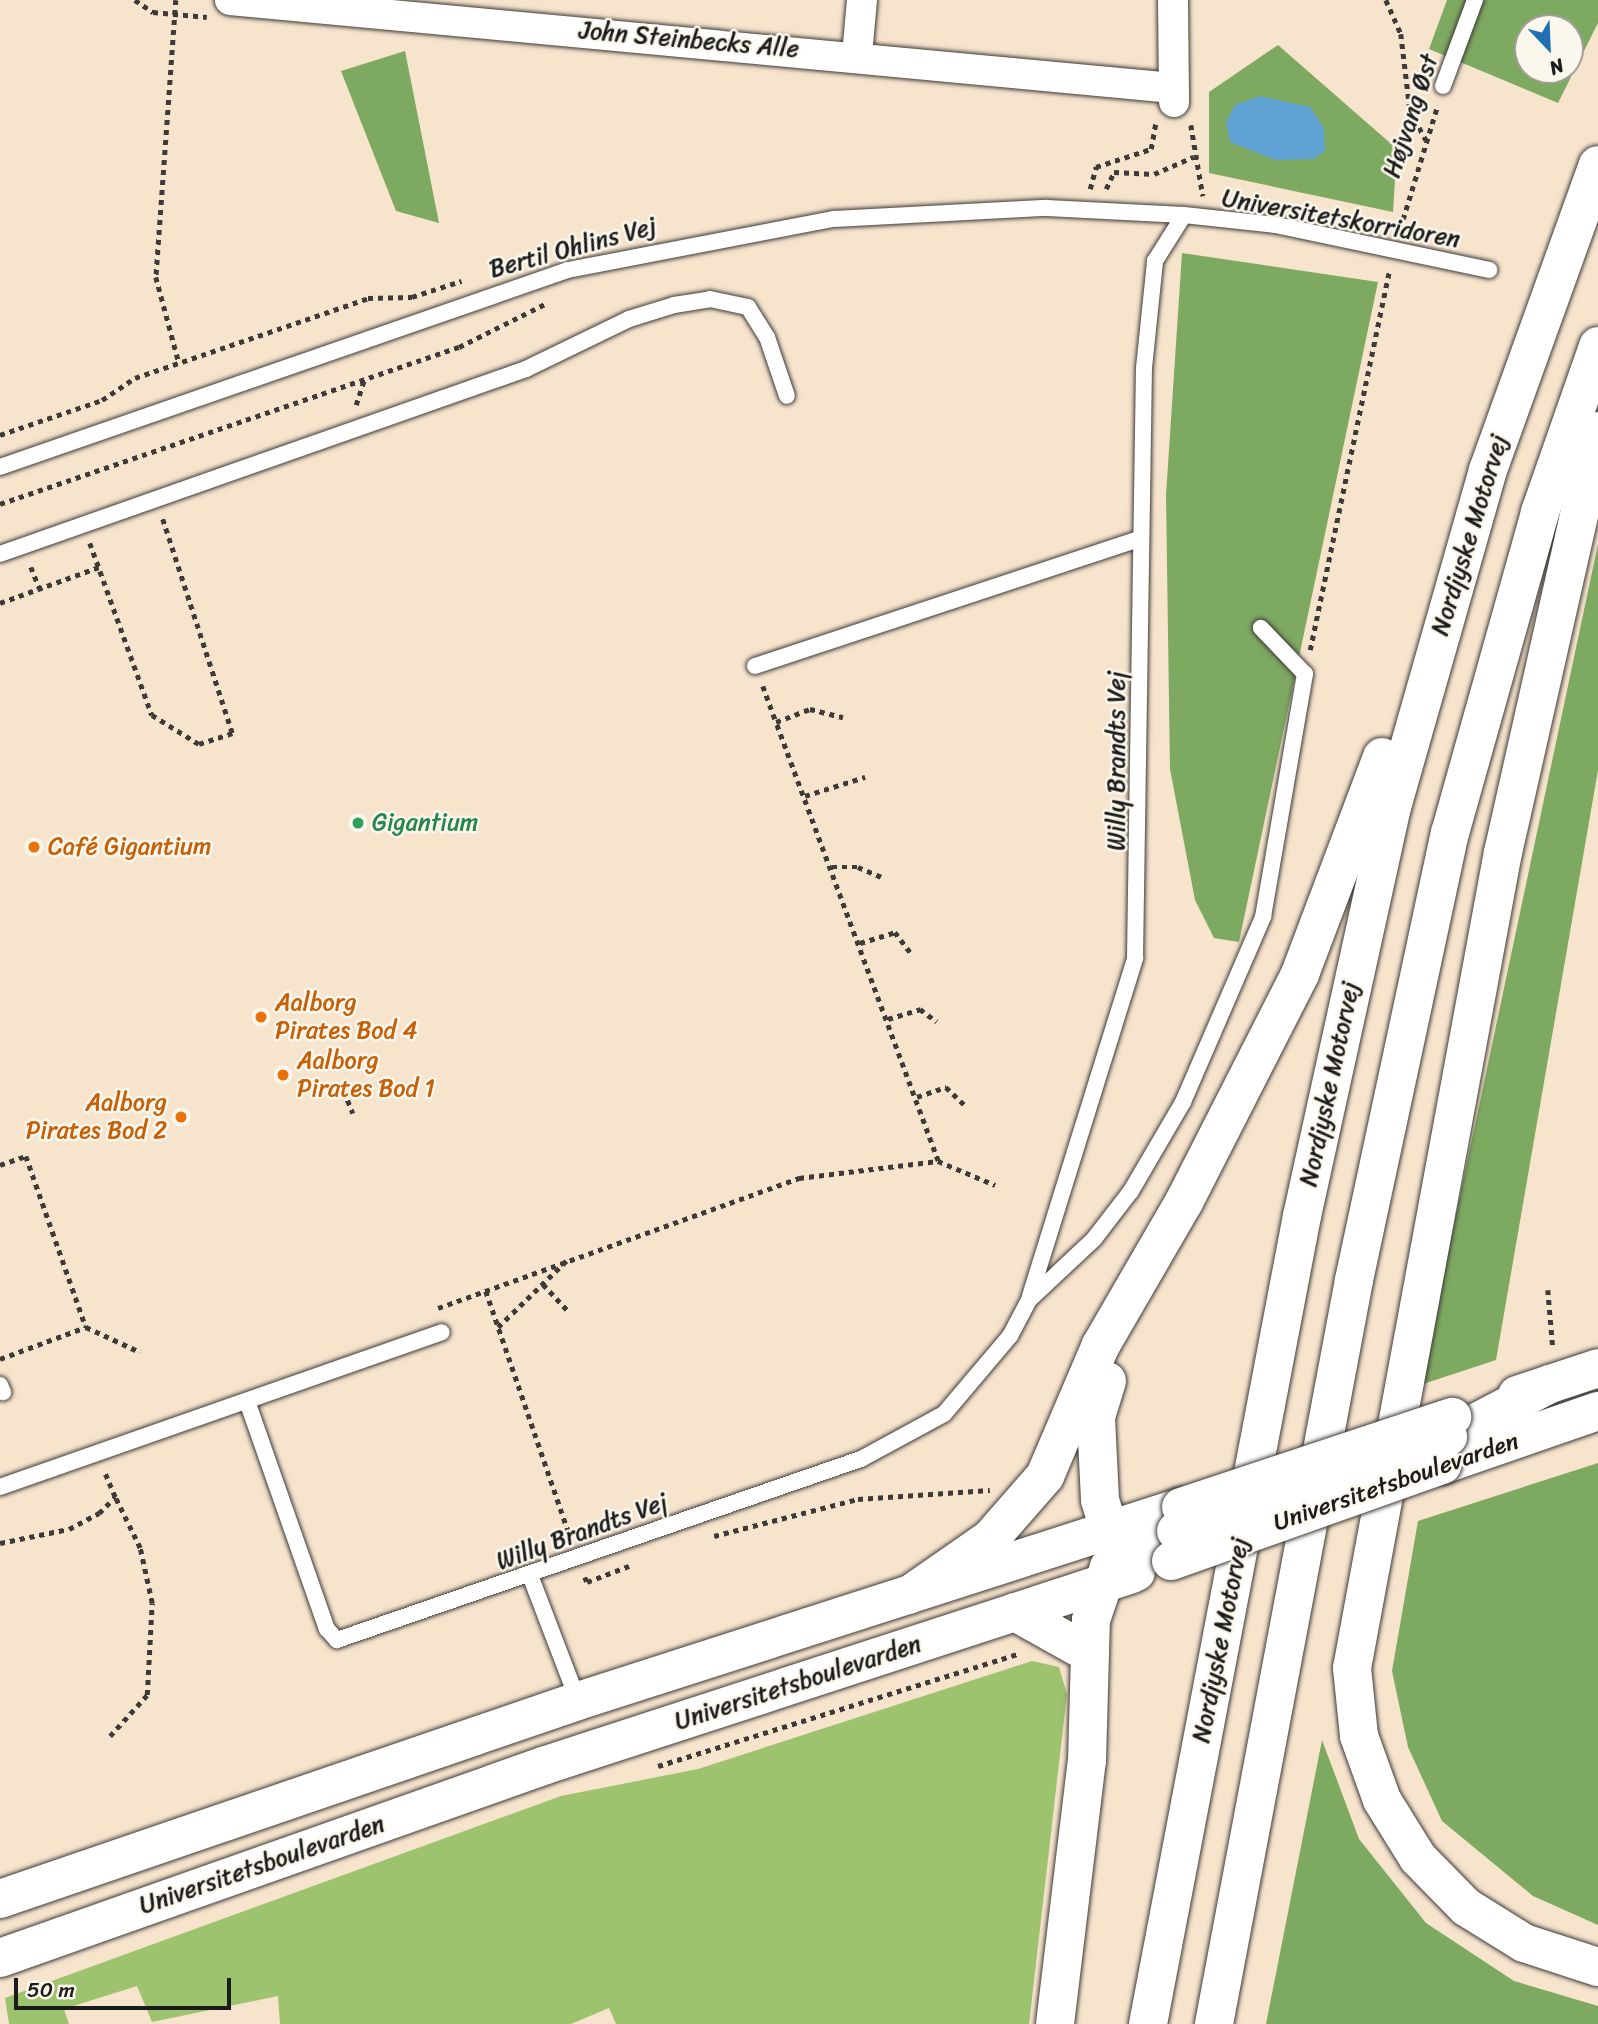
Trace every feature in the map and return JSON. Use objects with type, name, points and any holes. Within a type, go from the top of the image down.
[{"type":"main road","name":"Nordjyske Motorvej","points":[[1148,2024],[1348,997],[1406,755],[1488,470],[1598,166]]},
{"type":"main road","points":[[1214,2024],[1354,1280],[1450,834],[1540,512],[1598,346]]},
{"type":"main road","points":[[1598,431],[1503,852],[1352,1668],[1360,1736],[1377,1787],[1418,1858],[1466,1906],[1524,1943],[1598,1967]]},
{"type":"main road","points":[[909,1595],[990,1539],[1035,1493],[1101,1345],[1134,1296],[1300,974],[1488,470]]},
{"type":"main road","points":[[1055,2024],[1087,1761],[1090,1654],[1117,1560],[1096,1470],[1096,1418],[1134,1296]]},
{"type":"main road","points":[[1117,1560],[1176,1533],[1447,1439],[1550,1384],[1598,1368]]},
{"type":"main road","name":"Universitetsboulevarden","points":[[1447,1439],[1598,1411]]},
{"type":"main road","name":"Universitetsboulevarden","points":[[0,1899],[578,1701],[909,1595],[1117,1560]]},
{"type":"main road","name":"Universitetsboulevarden","points":[[0,1958],[546,1765],[1015,1612],[1117,1560]]},
{"type":"main road","points":[[1015,1612],[1090,1654]]},
{"type":"street","name":"John Steinbecks Alle","points":[[230,0],[521,12],[1173,95]]},
{"type":"street","points":[[857,55],[862,0]]},
{"type":"street","points":[[1173,0],[1173,95]]},
{"type":"lane","name":"Højvang Øst","points":[[1443,86],[1475,0]]},
{"type":"lane","name":"Bertil Ohlins Vej","points":[[0,467],[456,304],[629,254],[834,219],[1047,208],[1184,215]]},
{"type":"lane","name":"Universitetskorridoren","points":[[1184,215],[1394,247],[1489,270]]},
{"type":"lane","name":"Willy Brandts Vej","points":[[1029,1300],[1135,958],[1139,539],[1150,289],[1157,256],[1184,215]]},
{"type":"lane","points":[[0,554],[155,497],[526,369],[629,319],[698,301],[735,302],[758,317],[788,396]]},
{"type":"lane","points":[[755,666],[1139,539]]},
{"type":"lane","points":[[1261,628],[1305,674]]},
{"type":"lane","name":"Willy Brandts Vej","points":[[247,1401],[327,1629],[337,1640],[906,1440],[944,1414],[974,1381],[1029,1300],[1094,1239],[1131,1191],[1183,1102],[1263,917],[1305,674]]},
{"type":"lane","points":[[0,1487],[442,1332]]},
{"type":"lane","points":[[530,1574],[578,1701]]},
{"type":"path","points":[[135,0],[152,12],[171,13]]},
{"type":"path","points":[[176,0],[171,13],[156,277],[179,363]]},
{"type":"path","points":[[1386,0],[1401,34],[1410,110],[1427,141]]},
{"type":"path","name":"Højvang Øst","points":[[1394,247],[1443,86]]},
{"type":"path","points":[[1090,188],[1096,167],[1151,149],[1156,119],[1173,95],[1191,118],[1193,158],[1203,197]]},
{"type":"path","points":[[1105,190],[1114,172],[1154,174],[1193,158]]},
{"type":"path","points":[[1305,674],[1391,265],[1378,262]]},
{"type":"path","points":[[0,435],[102,400],[135,378],[368,298],[412,297]]},
{"type":"path","points":[[0,504],[459,347],[558,297]]},
{"type":"path","points":[[89,540],[152,715],[199,744],[232,733],[155,497]]},
{"type":"path","points":[[29,560],[40,589]]},
{"type":"path","points":[[0,603],[99,567]]},
{"type":"path","points":[[755,666],[832,867],[938,1161]]},
{"type":"path","points":[[776,722],[810,709],[843,717]]},
{"type":"path","points":[[805,796],[865,777]]},
{"type":"path","points":[[832,867],[858,867],[884,878]]},
{"type":"path","points":[[860,943],[895,932],[911,953]]},
{"type":"path","points":[[888,1019],[920,1009],[937,1022]]},
{"type":"path","points":[[917,1097],[946,1087],[967,1107]]},
{"type":"path","points":[[344,1091],[353,1112]]},
{"type":"path","points":[[0,1165],[26,1156],[86,1326],[140,1352]]},
{"type":"path","points":[[486,1292],[570,1258],[799,1178],[938,1161],[995,1185]]},
{"type":"path","points":[[498,1327],[570,1258]]},
{"type":"path","points":[[543,1284],[568,1311]]},
{"type":"path","points":[[1548,1290],[1555,1319],[1550,1384]]},
{"type":"path","points":[[0,1359],[86,1326]]},
{"type":"path","points":[[95,1454],[134,1530],[152,1603],[147,1695],[110,1736]]},
{"type":"path","points":[[0,1543],[69,1529],[115,1497]]},
{"type":"green space","points":[[1447,0],[1598,0],[1598,23],[1584,51],[1584,14],[1514,14],[1514,84],[1568,84],[1558,103],[1429,49]]},
{"type":"green space","points":[[1278,45],[1397,149],[1393,212],[1209,173],[1209,92]]},
{"type":"green space","points":[[405,51],[439,223],[396,211],[341,71]]},
{"type":"green space","points":[[1182,253],[1378,282],[1239,942],[1214,938],[1195,900],[1170,769],[1166,495]]},
{"type":"green space","points":[[1598,544],[1598,770],[1496,1360],[1420,1385]]},
{"type":"green space","points":[[1598,1463],[1598,1925],[1533,1896],[1442,1821],[1408,1747],[1392,1671],[1418,1521]]},
{"type":"green space","points":[[1032,1661],[1059,1667],[1067,1694],[1029,2024],[616,2024],[609,2008],[571,2024],[280,2024],[278,1996],[152,2022],[137,1986],[64,2009],[69,2024],[9,2024],[5,1998],[561,1796],[698,1769]]},
{"type":"green space","points":[[1322,1740],[1359,1839],[1426,1923],[1514,1981],[1598,2006],[1598,2024],[1266,2024]]},
{"type":"water","points":[[1260,96],[1310,107],[1324,128],[1325,151],[1314,159],[1275,160],[1230,142],[1226,122],[1235,105]]},
{"type":"place","name":"Gigantium","points":[[358,823]]},
{"type":"place","name":"Café Gigantium","points":[[34,847]]},
{"type":"place","name":"Aalborg Pirates Bod 4","points":[[261,1017]]},
{"type":"place","name":"Aalborg Pirates Bod 1","points":[[283,1075]]},
{"type":"place","name":"Aalborg Pirates Bod 2","points":[[181,1117]]}]
